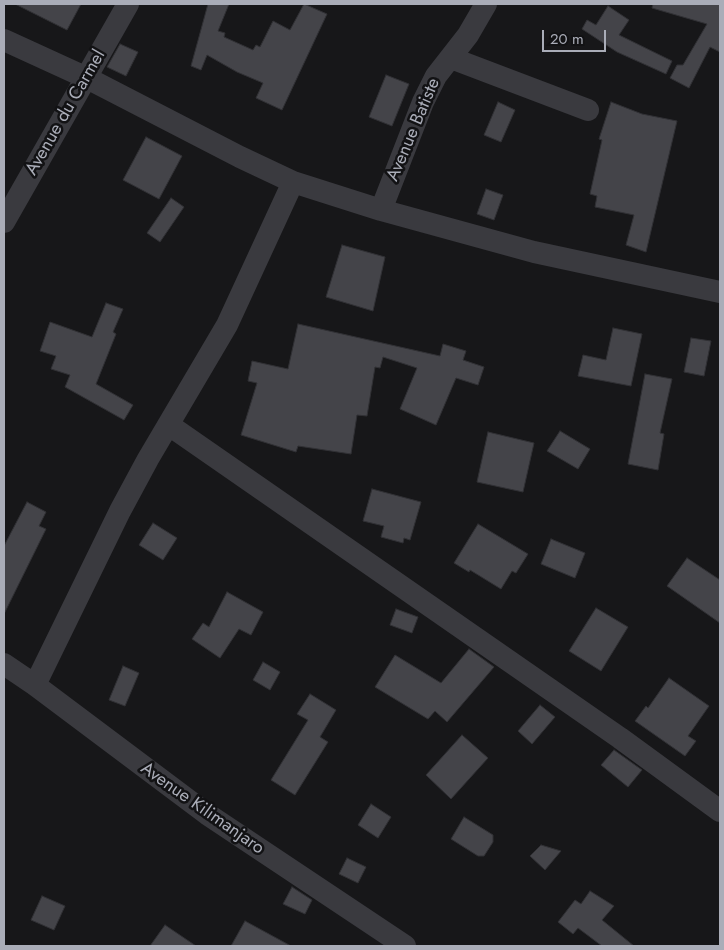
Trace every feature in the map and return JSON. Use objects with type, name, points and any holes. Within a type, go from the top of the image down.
[{"type":"street","name":"Avenue du Carmel","points":[[4,222],[128,4]]},
{"type":"street","name":"Avenue Batiste","points":[[381,210],[423,102],[436,76],[468,35],[486,4]]},
{"type":"street","points":[[4,40],[87,78],[240,157],[293,182],[381,210],[534,252],[720,292]]},
{"type":"street","points":[[451,58],[588,110]]},
{"type":"street","points":[[35,685],[120,510],[227,325],[293,182]]},
{"type":"street","points":[[169,425],[620,738],[720,811]]},
{"type":"street","name":"Avenue Kilimanjaro","points":[[4,664],[35,685],[192,803],[406,946]]},
{"type":"building","points":[[15,4],[81,4],[67,30]]},
{"type":"building","points":[[208,4],[229,4],[218,31],[225,33],[224,37],[253,50],[256,45],[260,47],[273,21],[290,30],[304,4],[327,14],[282,110],[256,98],[263,83],[237,72],[207,55],[201,70],[191,66]]},
{"type":"building","points":[[653,4],[720,4],[720,52],[710,47],[689,88],[670,78],[677,65],[683,65],[707,24],[652,8]]},
{"type":"building","points":[[608,6],[629,20],[619,35],[672,61],[666,74],[617,52],[582,29],[587,20],[596,25]]},
{"type":"building","points":[[120,44],[138,52],[126,76],[107,67]]},
{"type":"building","points":[[386,75],[409,84],[392,126],[369,117]]},
{"type":"building","points":[[498,102],[515,110],[501,142],[484,135]]},
{"type":"building","points":[[611,102],[642,114],[677,121],[646,252],[626,245],[634,215],[595,207],[597,196],[590,194],[602,140],[599,139]]},
{"type":"building","points":[[146,137],[182,156],[159,199],[123,180]]},
{"type":"building","points":[[486,189],[503,195],[494,220],[477,214]]},
{"type":"building","points":[[171,198],[184,207],[160,242],[147,233]]},
{"type":"building","points":[[342,245],[385,257],[373,311],[326,297]]},
{"type":"building","points":[[106,303],[123,309],[113,332],[116,334],[96,384],[133,405],[124,420],[65,387],[70,375],[51,369],[56,356],[40,351],[50,322],[92,337]]},
{"type":"building","points":[[298,324],[440,356],[443,344],[466,351],[463,360],[484,367],[478,385],[456,378],[436,425],[400,409],[417,368],[383,357],[380,368],[375,367],[367,416],[357,415],[351,454],[298,446],[296,452],[241,435],[257,383],[248,381],[252,361],[288,369]]},
{"type":"building","points":[[613,328],[642,334],[631,386],[578,376],[583,355],[606,360]]},
{"type":"building","points":[[691,338],[711,341],[704,376],[684,372]]},
{"type":"building","points":[[645,374],[672,379],[660,433],[664,434],[658,470],[628,464]]},
{"type":"building","points":[[560,431],[590,449],[578,469],[547,451]]},
{"type":"building","points":[[488,432],[534,443],[523,492],[477,482]]},
{"type":"building","points":[[372,489],[421,502],[410,540],[404,538],[403,543],[381,537],[384,526],[363,521]]},
{"type":"building","points":[[27,502],[46,512],[39,526],[46,529],[4,614],[4,546]]},
{"type":"building","points":[[153,523],[177,538],[163,560],[139,545]]},
{"type":"building","points":[[478,524],[528,554],[516,573],[512,571],[501,589],[470,570],[469,572],[454,563]]},
{"type":"building","points":[[551,539],[585,553],[575,578],[541,564]]},
{"type":"building","points":[[687,558],[720,580],[720,623],[667,586]]},
{"type":"building","points":[[227,592],[263,612],[251,635],[239,629],[220,658],[192,639],[203,623],[209,627]]},
{"type":"building","points":[[596,608],[628,627],[601,671],[569,651]]},
{"type":"building","points":[[396,609],[418,617],[412,633],[390,625]]},
{"type":"building","points":[[469,649],[494,667],[447,722],[435,711],[428,719],[375,687],[395,655],[441,683]]},
{"type":"building","points":[[263,662],[280,672],[270,690],[253,680]]},
{"type":"building","points":[[123,666],[139,673],[125,706],[109,700]]},
{"type":"building","points":[[669,678],[709,706],[688,736],[696,741],[685,756],[635,721],[646,706],[648,708]]},
{"type":"building","points":[[310,694],[336,710],[320,737],[328,742],[295,795],[271,780],[308,720],[297,714]]},
{"type":"building","points":[[540,705],[555,717],[532,744],[518,731]]},
{"type":"building","points":[[462,735],[488,758],[451,799],[426,775]]},
{"type":"building","points":[[614,750],[642,770],[628,787],[601,765]]},
{"type":"building","points":[[371,804],[391,817],[378,838],[358,825]]},
{"type":"building","points":[[464,817],[493,835],[493,842],[484,856],[478,856],[451,839]]},
{"type":"building","points":[[541,845],[561,851],[545,870],[530,856]]},
{"type":"building","points":[[347,858],[366,867],[358,883],[339,874]]},
{"type":"building","points":[[292,887],[312,900],[305,914],[283,904]]},
{"type":"building","points":[[590,891],[614,906],[602,920],[634,946],[602,946],[578,928],[573,934],[558,922],[575,900],[581,904]]},
{"type":"building","points":[[42,896],[65,906],[54,930],[31,920]]},
{"type":"building","points":[[245,921],[291,946],[231,946]]},
{"type":"building","points":[[165,925],[196,946],[150,946]]}]
